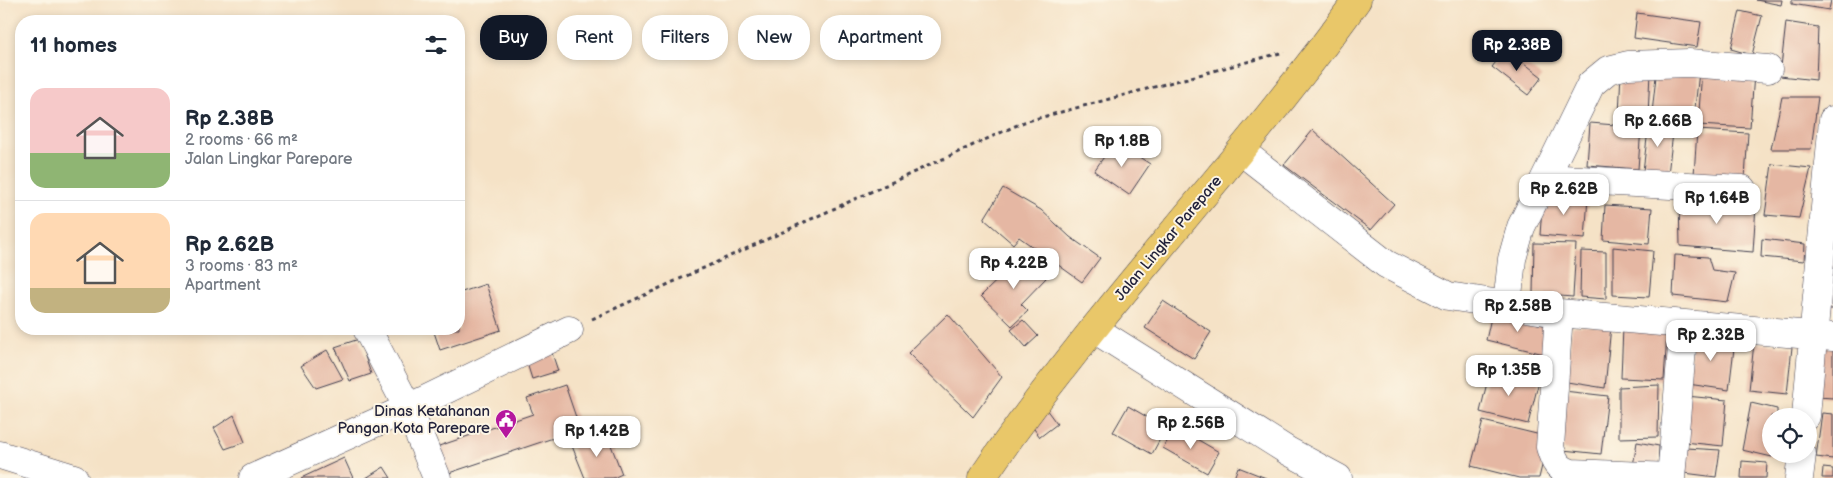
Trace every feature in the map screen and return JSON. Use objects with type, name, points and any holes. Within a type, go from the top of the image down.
[{"type":"highway","name":"Jalan Lingkar Parepare","points":[[982,478],[1010,436],[1094,329],[1241,151],[1357,0]]},
{"type":"street","points":[[1507,305],[1512,259],[1521,227],[1591,84],[1608,70],[1628,65],[1689,63],[1768,69]]},
{"type":"street","points":[[1807,408],[1811,368],[1823,336],[1833,120]]},
{"type":"street","points":[[1241,151],[1386,264],[1448,296],[1559,314],[1823,336]]},
{"type":"street","points":[[1545,178],[1742,189]]},
{"type":"street","points":[[1559,314],[1550,447],[1557,466],[1571,473],[1672,478],[1684,325]]},
{"type":"street","points":[[1094,329],[1288,451],[1338,478]]},
{"type":"street","points":[[253,478],[408,408],[569,330]]},
{"type":"street","points":[[370,335],[408,408],[437,478]]},
{"type":"street","points":[[0,455],[74,478]]},
{"type":"street","points":[[1799,478],[1801,463]]},
{"type":"path","points":[[569,330],[1024,122],[1328,40]]},
{"type":"building","points":[[1756,0],[1782,0],[1781,5]]},
{"type":"building","points":[[1792,0],[1831,0],[1829,10],[1792,4]]},
{"type":"building","points":[[1740,11],[1762,16],[1752,55],[1731,49]]},
{"type":"building","points":[[1637,13],[1701,22],[1697,47],[1634,38]]},
{"type":"building","points":[[1786,22],[1818,27],[1816,80],[1780,76]]},
{"type":"building","points":[[1506,49],[1542,77],[1528,95],[1492,67]]},
{"type":"building","points":[[1657,67],[1699,72],[1694,117],[1652,113]]},
{"type":"building","points":[[1702,70],[1754,74],[1750,128],[1698,125]]},
{"type":"building","points":[[1621,71],[1650,72],[1648,117],[1619,116]]},
{"type":"building","points":[[1782,97],[1818,97],[1811,149],[1771,149]]},
{"type":"building","points":[[1649,122],[1674,125],[1668,174],[1643,171]]},
{"type":"building","points":[[1590,123],[1641,127],[1638,169],[1587,165]]},
{"type":"building","points":[[1313,130],[1394,204],[1371,230],[1284,165]]},
{"type":"building","points":[[1697,130],[1748,133],[1745,178],[1694,175]]},
{"type":"building","points":[[1115,141],[1150,164],[1129,195],[1094,171]]},
{"type":"building","points":[[1772,164],[1811,168],[1799,218],[1765,215]]},
{"type":"building","points":[[1003,188],[1041,210],[1070,237],[1100,258],[1082,282],[1019,237],[1013,244],[984,219]]},
{"type":"building","points":[[1543,193],[1588,197],[1585,239],[1540,235]]},
{"type":"building","points":[[1679,198],[1756,205],[1753,252],[1680,246]]},
{"type":"building","points":[[1605,205],[1652,208],[1649,244],[1603,240]]},
{"type":"building","points":[[1762,239],[1805,244],[1804,261],[1761,257]]},
{"type":"building","points":[[1534,243],[1576,244],[1573,297],[1533,294]]},
{"type":"building","points":[[1613,247],[1653,251],[1649,297],[1613,295]]},
{"type":"building","points":[[1581,251],[1606,252],[1606,299],[1580,297]]},
{"type":"building","points":[[1023,255],[1046,278],[1021,304],[1028,311],[1012,326],[981,296]]},
{"type":"building","points":[[1675,255],[1708,257],[1712,270],[1735,273],[1728,302],[1673,296]]},
{"type":"building","points":[[1833,255],[1833,309],[1823,309]]},
{"type":"building","points":[[486,284],[501,330],[440,350],[435,335],[465,335],[465,291]]},
{"type":"building","points":[[1163,301],[1211,332],[1194,359],[1145,328]]},
{"type":"building","points":[[1492,313],[1551,327],[1544,354],[1486,340]]},
{"type":"building","points":[[948,314],[1002,377],[973,417],[908,353]]},
{"type":"building","points":[[1023,320],[1038,336],[1026,347],[1011,330]]},
{"type":"building","points":[[1572,326],[1611,326],[1605,388],[1567,382]]},
{"type":"building","points":[[1623,327],[1667,333],[1664,380],[1621,378]]},
{"type":"building","points":[[1693,334],[1735,340],[1729,390],[1688,384]]},
{"type":"building","points":[[359,339],[371,374],[350,381],[335,347]]},
{"type":"building","points":[[1754,343],[1792,347],[1787,394],[1749,390]]},
{"type":"building","points":[[1820,347],[1833,348],[1833,398],[1817,397]]},
{"type":"building","points":[[327,350],[343,379],[316,388],[301,366]]},
{"type":"building","points":[[552,353],[558,371],[532,379],[526,360]]},
{"type":"building","points":[[1490,370],[1539,381],[1528,424],[1480,412]]},
{"type":"building","name":"Dinas Ketahanan Pangan Kota Parepare","points":[[565,385],[580,429],[443,475],[433,448],[533,414],[527,398]]},
{"type":"building","points":[[1659,385],[1658,437],[1619,438],[1619,387]]},
{"type":"building","points":[[1564,391],[1608,396],[1601,454],[1563,450]]},
{"type":"building","points":[[1686,396],[1727,400],[1723,446],[1684,442]]},
{"type":"building","points":[[1751,403],[1773,408],[1762,408],[1762,455],[1742,450]]},
{"type":"building","points":[[1128,406],[1166,428],[1152,454],[1113,432]]},
{"type":"building","points":[[1046,409],[1057,424],[1040,437],[1028,421]]},
{"type":"building","points":[[1822,413],[1833,414],[1833,459],[1817,457]]},
{"type":"building","points":[[234,415],[245,442],[225,449],[214,428]]},
{"type":"building","points":[[1483,421],[1549,437],[1539,478],[1519,478],[1471,466]]},
{"type":"building","points":[[1176,427],[1219,452],[1207,473],[1163,448]]},
{"type":"building","points":[[606,432],[622,474],[613,478],[585,478],[572,446]]},
{"type":"building","points":[[1637,442],[1659,446],[1658,472],[1632,472]]},
{"type":"building","points":[[1686,448],[1720,450],[1716,477],[1684,473]]},
{"type":"building","points":[[344,458],[353,478],[301,478]]},
{"type":"building","points":[[1742,461],[1767,463],[1766,478],[1741,478]]},
{"type":"building","points":[[384,467],[391,478],[366,478]]},
{"type":"building","points":[[1238,467],[1266,478],[1234,478]]},
{"type":"building","points":[[1823,468],[1833,469],[1833,478],[1822,478]]},
{"type":"place","name":"Dinas Ketahanan Pangan Kota Parepare","points":[[506,439]]}]
